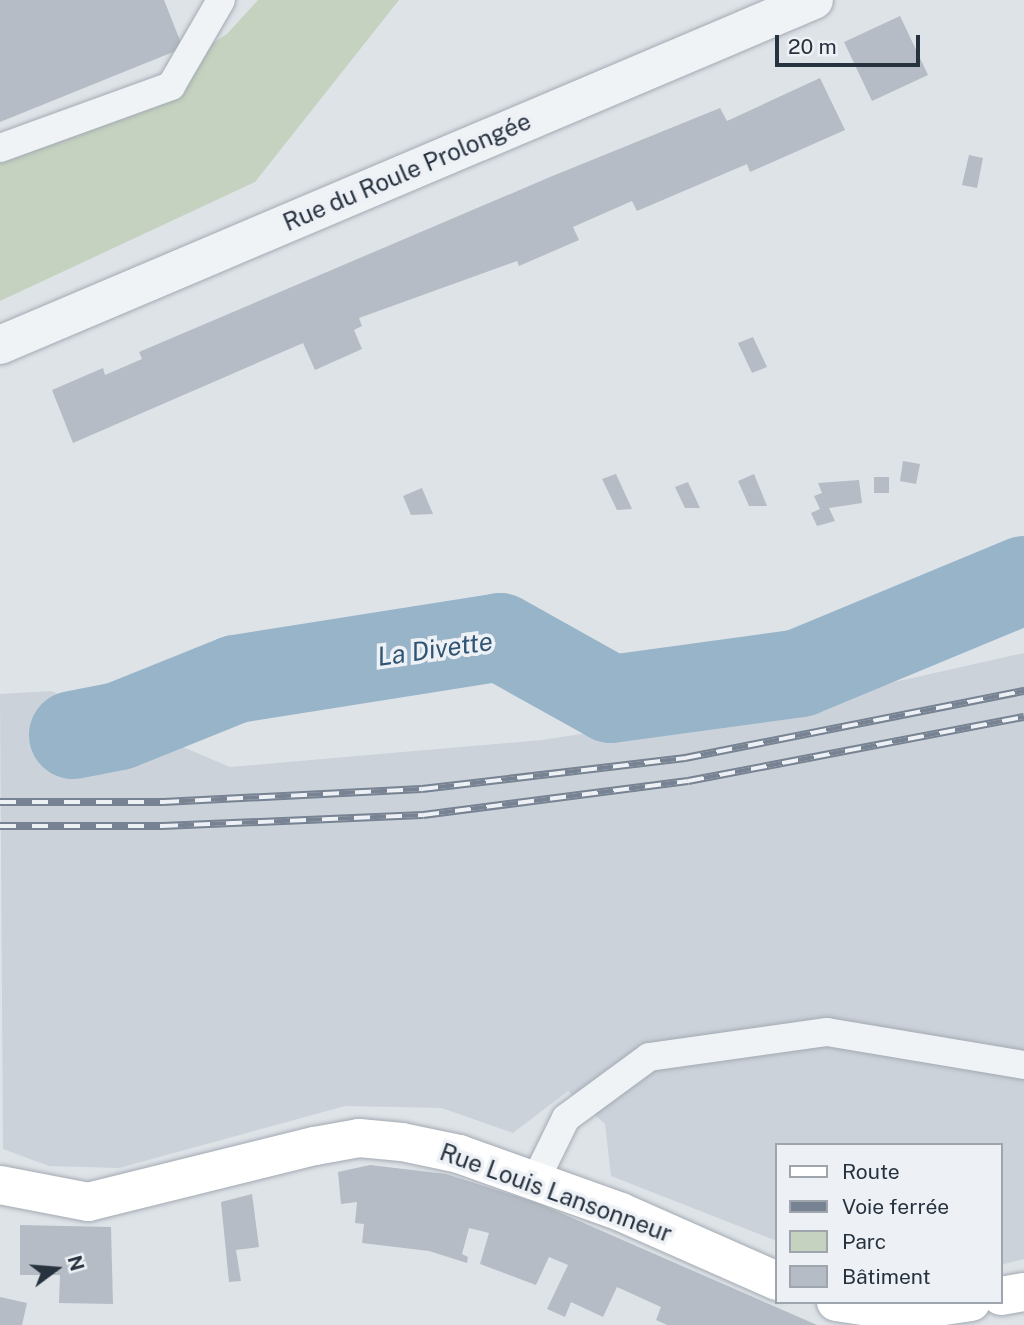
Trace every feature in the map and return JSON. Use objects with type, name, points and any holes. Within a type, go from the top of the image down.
[{"type":"main road","name":"Rue Louis Lansonneur","points":[[0,1185],[88,1202],[359,1138],[459,1154],[621,1212],[776,1281]]},
{"type":"main road","points":[[1003,1296],[1024,1292]]},
{"type":"main road","points":[[848,1312],[904,1312],[958,1304]]},
{"type":"street","name":"Rue du Roule Prolongée","points":[[0,345],[814,0]]},
{"type":"lane","points":[[0,148],[171,86],[221,0]]},
{"type":"lane","points":[[535,1181],[566,1118],[649,1057],[827,1032],[1024,1065]]},
{"type":"shaded area","points":[[1024,653],[1024,1259],[1003,1264],[1003,1143],[776,1143],[776,1241],[611,1176],[605,1124],[568,1091],[513,1133],[442,1108],[345,1106],[119,1168],[49,1166],[3,1149],[0,694],[51,691],[230,767],[542,740],[841,694]]},
{"type":"green space","points":[[258,0],[399,0],[255,182],[0,301],[0,146],[130,95],[227,34]]},
{"type":"building","points":[[0,0],[164,0],[183,48],[0,122]]},
{"type":"building","points":[[900,16],[928,75],[872,101],[844,42]]},
{"type":"building","points":[[820,78],[845,130],[750,172],[747,164],[637,211],[632,201],[573,227],[579,240],[519,266],[517,261],[359,318],[362,326],[354,330],[362,349],[315,370],[303,343],[73,443],[52,390],[103,368],[105,375],[142,359],[139,352],[550,177],[720,108],[727,121]]},
{"type":"building","points":[[969,155],[983,158],[977,188],[962,185]]},
{"type":"building","points":[[753,337],[767,367],[752,373],[738,343]]},
{"type":"building","points":[[903,461],[920,464],[916,484],[900,481]]},
{"type":"building","points":[[616,474],[632,509],[617,510],[602,479]]},
{"type":"building","points":[[754,474],[767,506],[749,506],[738,481]]},
{"type":"building","points":[[874,477],[889,477],[889,493],[874,493]]},
{"type":"building","points":[[859,480],[862,503],[829,508],[835,521],[817,526],[811,513],[820,509],[814,496],[822,493],[818,483]]},
{"type":"building","points":[[688,482],[700,508],[685,508],[675,487]]},
{"type":"building","points":[[422,488],[433,514],[411,515],[403,496]]},
{"type":"building","points":[[370,1165],[446,1174],[538,1203],[817,1325],[667,1325],[656,1320],[661,1307],[617,1287],[603,1317],[571,1302],[565,1317],[547,1309],[568,1265],[549,1257],[536,1285],[480,1264],[489,1233],[469,1228],[462,1254],[468,1257],[467,1263],[429,1251],[362,1243],[364,1224],[355,1223],[357,1202],[341,1204],[338,1172]]},
{"type":"building","points":[[252,1194],[259,1247],[236,1250],[241,1281],[229,1282],[221,1202]]},
{"type":"building","points":[[20,1225],[111,1227],[113,1304],[59,1303],[60,1275],[20,1275]]},
{"type":"building","points":[[0,1297],[27,1303],[22,1325],[0,1325]]},
{"type":"waterway","name":"La Divette","points":[[73,735],[119,726],[236,679],[500,637],[611,699],[800,673],[1024,580]]},
{"type":"railway","points":[[0,802],[163,802],[422,789],[685,758],[1024,691]]},
{"type":"railway","points":[[0,826],[162,826],[423,815],[688,781],[1024,717]]}]
